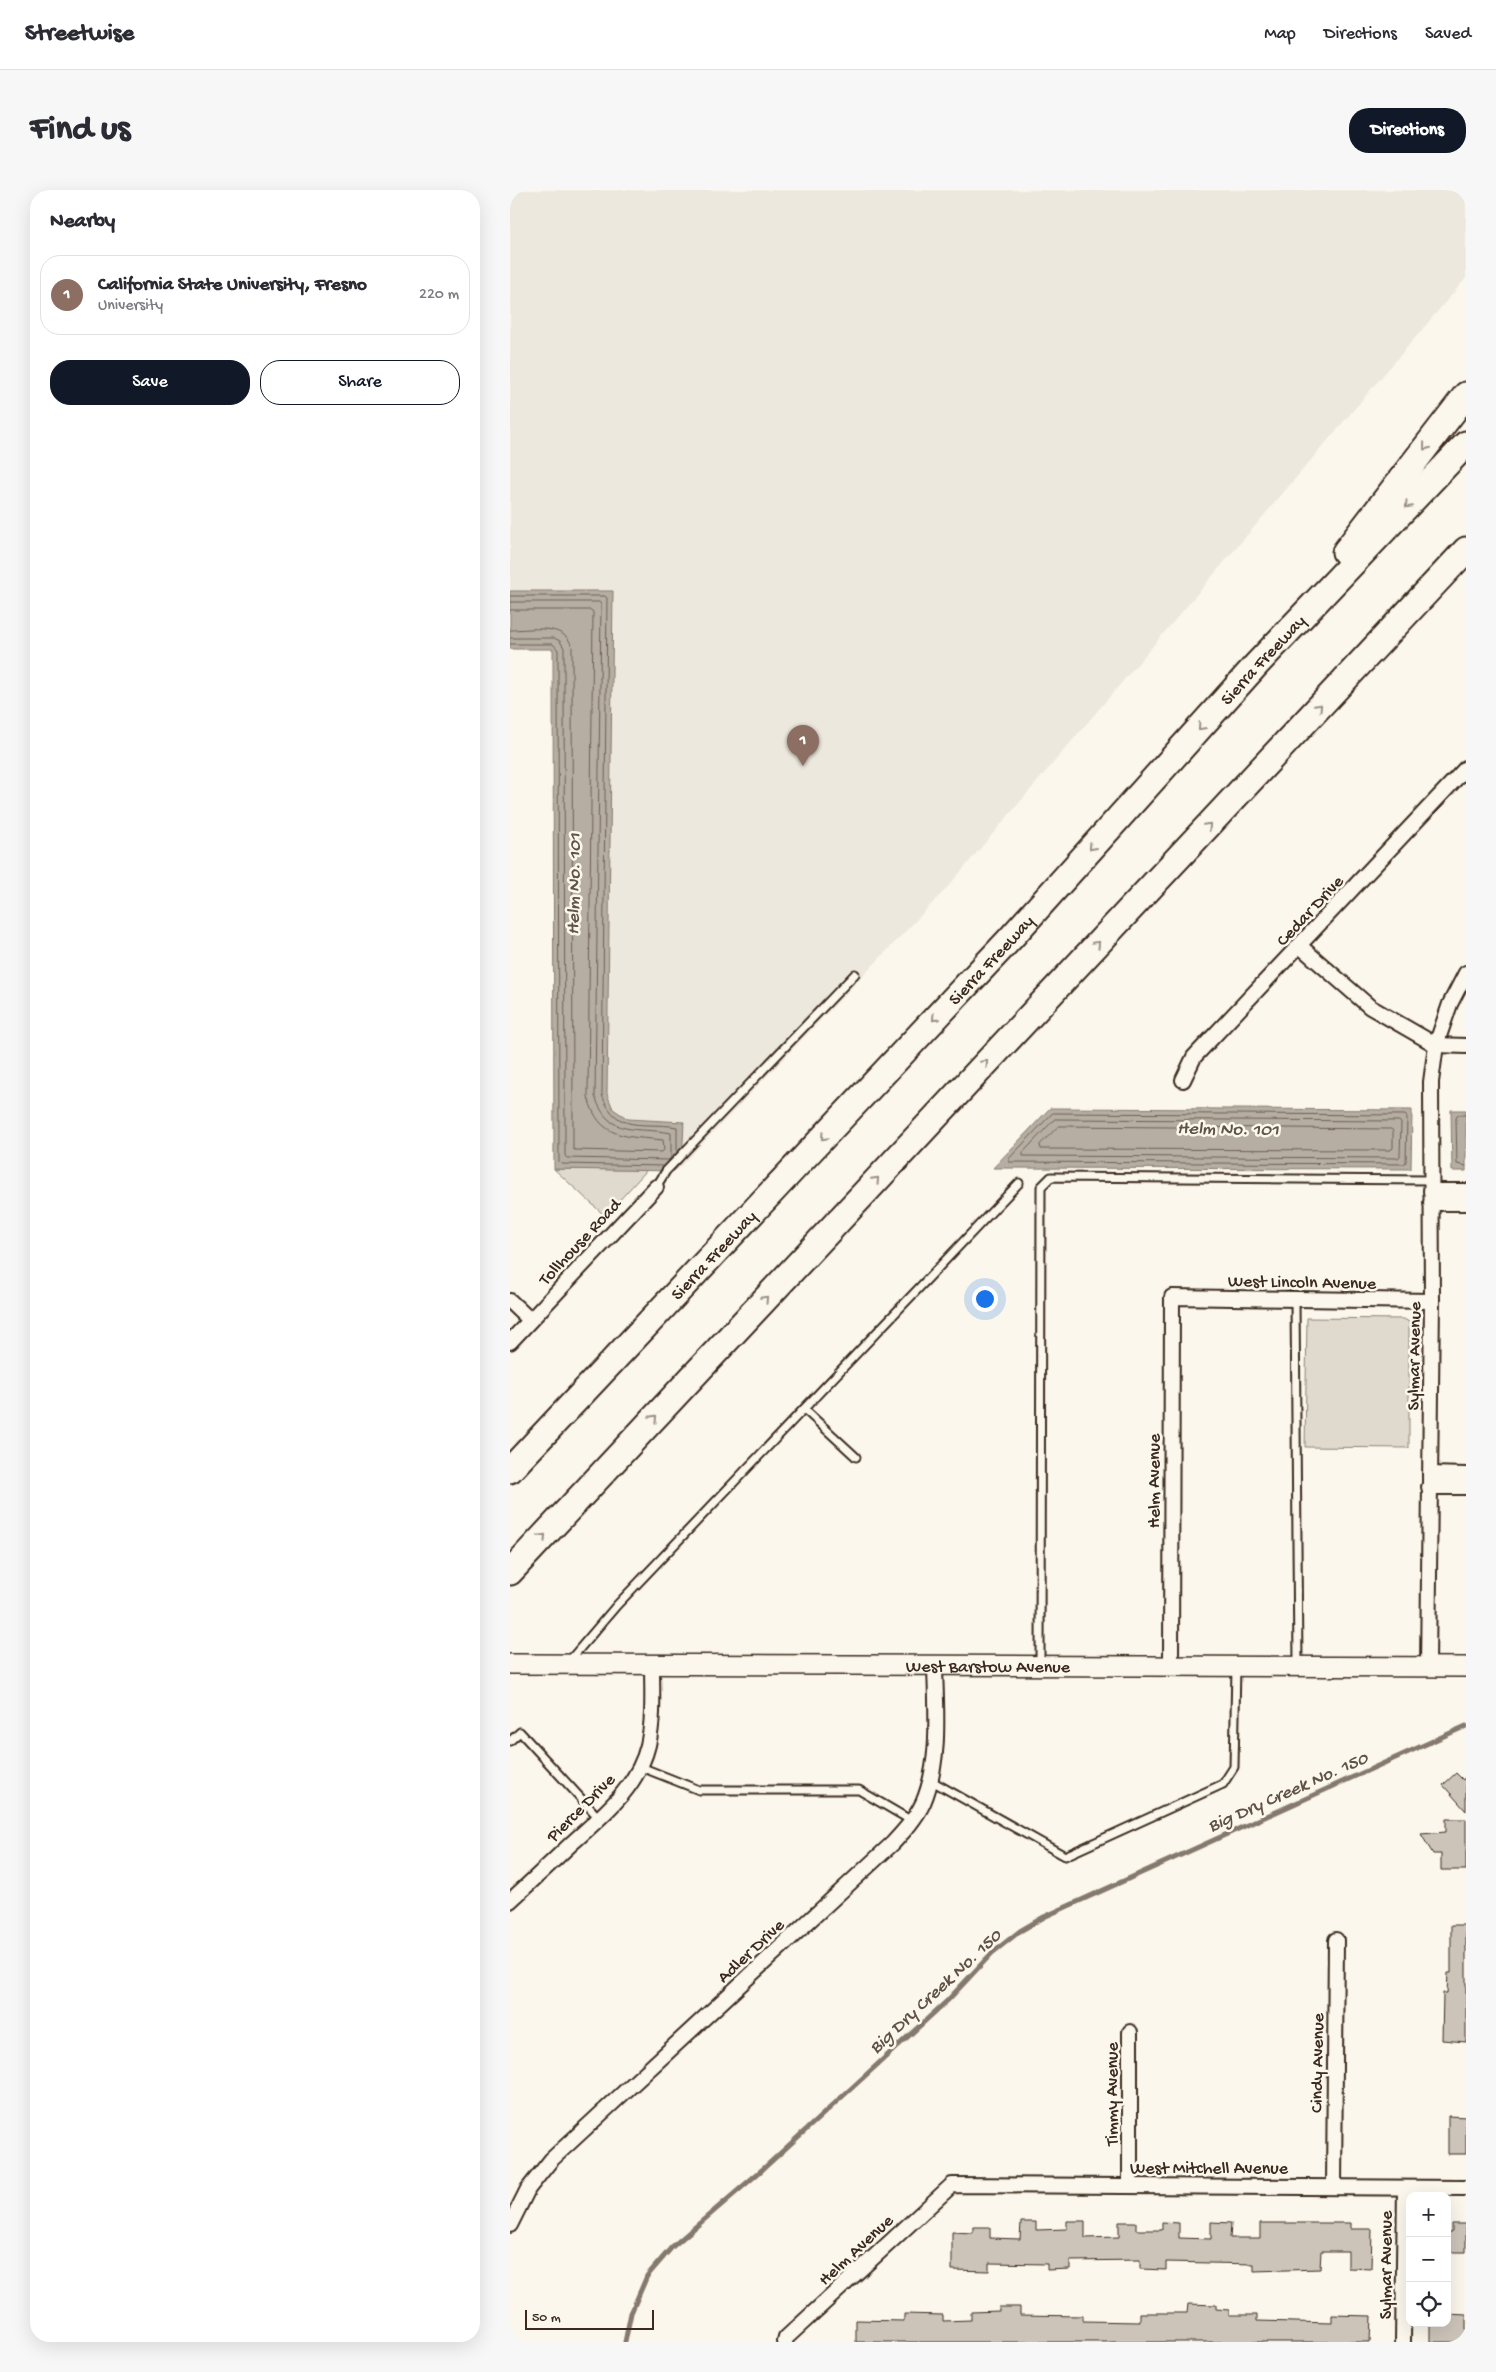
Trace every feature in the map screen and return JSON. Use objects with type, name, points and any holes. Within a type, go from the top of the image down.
[{"type":"highway","points":[[1257,664],[1466,395]]},
{"type":"highway","name":"Sierra Freeway","points":[[510,1470],[1009,940],[1257,664],[1466,444]]},
{"type":"highway","points":[[510,1572],[1466,550]]},
{"type":"main road","name":"West Barstow Avenue","points":[[510,1664],[1466,1667]]},
{"type":"street","name":"Cedar Drive","points":[[1183,1080],[1194,1057],[1301,947],[1466,768]]},
{"type":"street","points":[[1301,947],[1370,1007],[1436,1045],[1466,1046]]},
{"type":"street","name":"Sylmar Avenue","points":[[1428,1667],[1432,1301],[1431,1082],[1436,1045],[1450,1004],[1466,973]]},
{"type":"street","name":"Tollhouse Road","points":[[510,1342],[656,1187]]},
{"type":"street","points":[[1430,1191],[1466,1191]]},
{"type":"street","points":[[1430,1191],[1466,1203]]},
{"type":"street","name":"West Lincoln Avenue","points":[[1172,1297],[1432,1301]]},
{"type":"street","name":"Helm Avenue","points":[[1170,1666],[1172,1297]]},
{"type":"street","points":[[510,1301],[530,1320]]},
{"type":"street","points":[[1430,1480],[1466,1475]]},
{"type":"street","points":[[1430,1480],[1466,1487]]},
{"type":"street","name":"Pierce Drive","points":[[510,1901],[625,1792],[641,1767],[648,1744],[651,1715],[652,1664]]},
{"type":"street","name":"Adler Drive","points":[[510,2226],[528,2188],[551,2160],[894,1843],[912,1821],[923,1803],[930,1780],[936,1741],[935,1666]]},
{"type":"street","name":"Cindy Avenue","points":[[1334,2187],[1336,1940]]},
{"type":"street","name":"Timmy Avenue","points":[[1130,2032],[1130,2186]]},
{"type":"street","name":"Helm Avenue","points":[[785,2342],[786,2338],[952,2185]]},
{"type":"street","name":"West Mitchell Avenue","points":[[952,2185],[1466,2188]]},
{"type":"street","name":"Sylmar Avenue","points":[[1403,2342],[1404,2188]]},
{"type":"lane","points":[[656,1187],[666,1171],[855,974]]},
{"type":"lane","points":[[1040,1666],[1041,1187],[1051,1177],[1430,1191]]},
{"type":"lane","points":[[567,1664],[617,1605],[1019,1184]]},
{"type":"lane","points":[[1295,1300],[1298,1666]]},
{"type":"lane","points":[[804,1409],[856,1457]]},
{"type":"lane","points":[[930,1780],[1064,1856],[1223,1784],[1234,1767],[1236,1666]]},
{"type":"lane","points":[[510,1741],[520,1732],[599,1818]]},
{"type":"lane","points":[[641,1767],[700,1790],[859,1790],[912,1821]]},
{"type":"shaded area","points":[[510,190],[1466,190],[1466,278],[946,889],[677,1170],[649,1167],[558,1165],[554,644],[510,644]]},
{"type":"shaded area","points":[[554,1169],[647,1170],[605,1216]]},
{"type":"shaded area","points":[[1307,1318],[1404,1319],[1409,1322],[1409,1448],[1305,1447]]},
{"type":"water","name":"Helm No. 101","points":[[510,591],[613,591],[607,1094],[613,1109],[628,1119],[684,1122],[682,1162],[674,1171],[554,1169],[553,649],[510,649]]},
{"type":"water","name":"Helm No. 101","points":[[1050,1108],[1412,1110],[1411,1169],[993,1168]]},
{"type":"water","points":[[1451,1110],[1466,1110],[1466,1171],[1452,1171]]},
{"type":"building","points":[[1456,1773],[1463,1780],[1466,1776],[1466,1811],[1443,1785]]},
{"type":"building","points":[[1446,1819],[1466,1819],[1466,1870],[1441,1870],[1441,1854],[1433,1854],[1421,1834],[1446,1832]]},
{"type":"building","points":[[1451,1925],[1466,1925],[1466,2042],[1442,2040],[1443,1993],[1447,1993],[1448,1973],[1451,1973]]},
{"type":"building","points":[[1448,2116],[1466,2117],[1466,2154],[1448,2154]]},
{"type":"building","points":[[1067,2221],[1085,2221],[1085,2238],[1119,2237],[1119,2222],[1136,2222],[1136,2230],[1162,2230],[1162,2222],[1179,2223],[1179,2238],[1211,2239],[1211,2222],[1231,2223],[1230,2238],[1260,2238],[1260,2223],[1351,2223],[1351,2229],[1372,2229],[1371,2269],[1348,2268],[1348,2251],[1321,2251],[1320,2269],[1254,2271],[1254,2264],[1166,2262],[1166,2270],[1140,2269],[1140,2260],[1070,2261],[1070,2269],[1047,2270],[1047,2264],[989,2263],[989,2271],[952,2270],[952,2232],[973,2233],[973,2227],[990,2227],[990,2238],[1020,2239],[1021,2222],[1036,2222],[1036,2230],[1067,2229]]},
{"type":"building","points":[[1452,2224],[1466,2224],[1466,2252],[1451,2252]]},
{"type":"building","points":[[1188,2304],[1216,2305],[1216,2309],[1229,2310],[1229,2315],[1257,2315],[1257,2321],[1332,2323],[1332,2315],[1371,2316],[1370,2342],[856,2342],[856,2320],[904,2321],[904,2314],[943,2315],[943,2321],[971,2320],[971,2312],[999,2311],[999,2307],[1020,2307],[1020,2315],[1083,2316],[1083,2321],[1140,2322],[1140,2313],[1187,2313]]},
{"type":"building","points":[[1451,2314],[1466,2315],[1466,2342],[1430,2342],[1430,2327],[1451,2327]]},
{"type":"waterway","name":"Big Dry Creek No. 150","points":[[625,2342],[631,2313],[647,2276],[672,2247],[763,2169],[948,2000],[992,1953],[1020,1931],[1044,1917],[1466,1726]]},
{"type":"place","name":"California State University, Fresno","points":[[803,766]]}]
